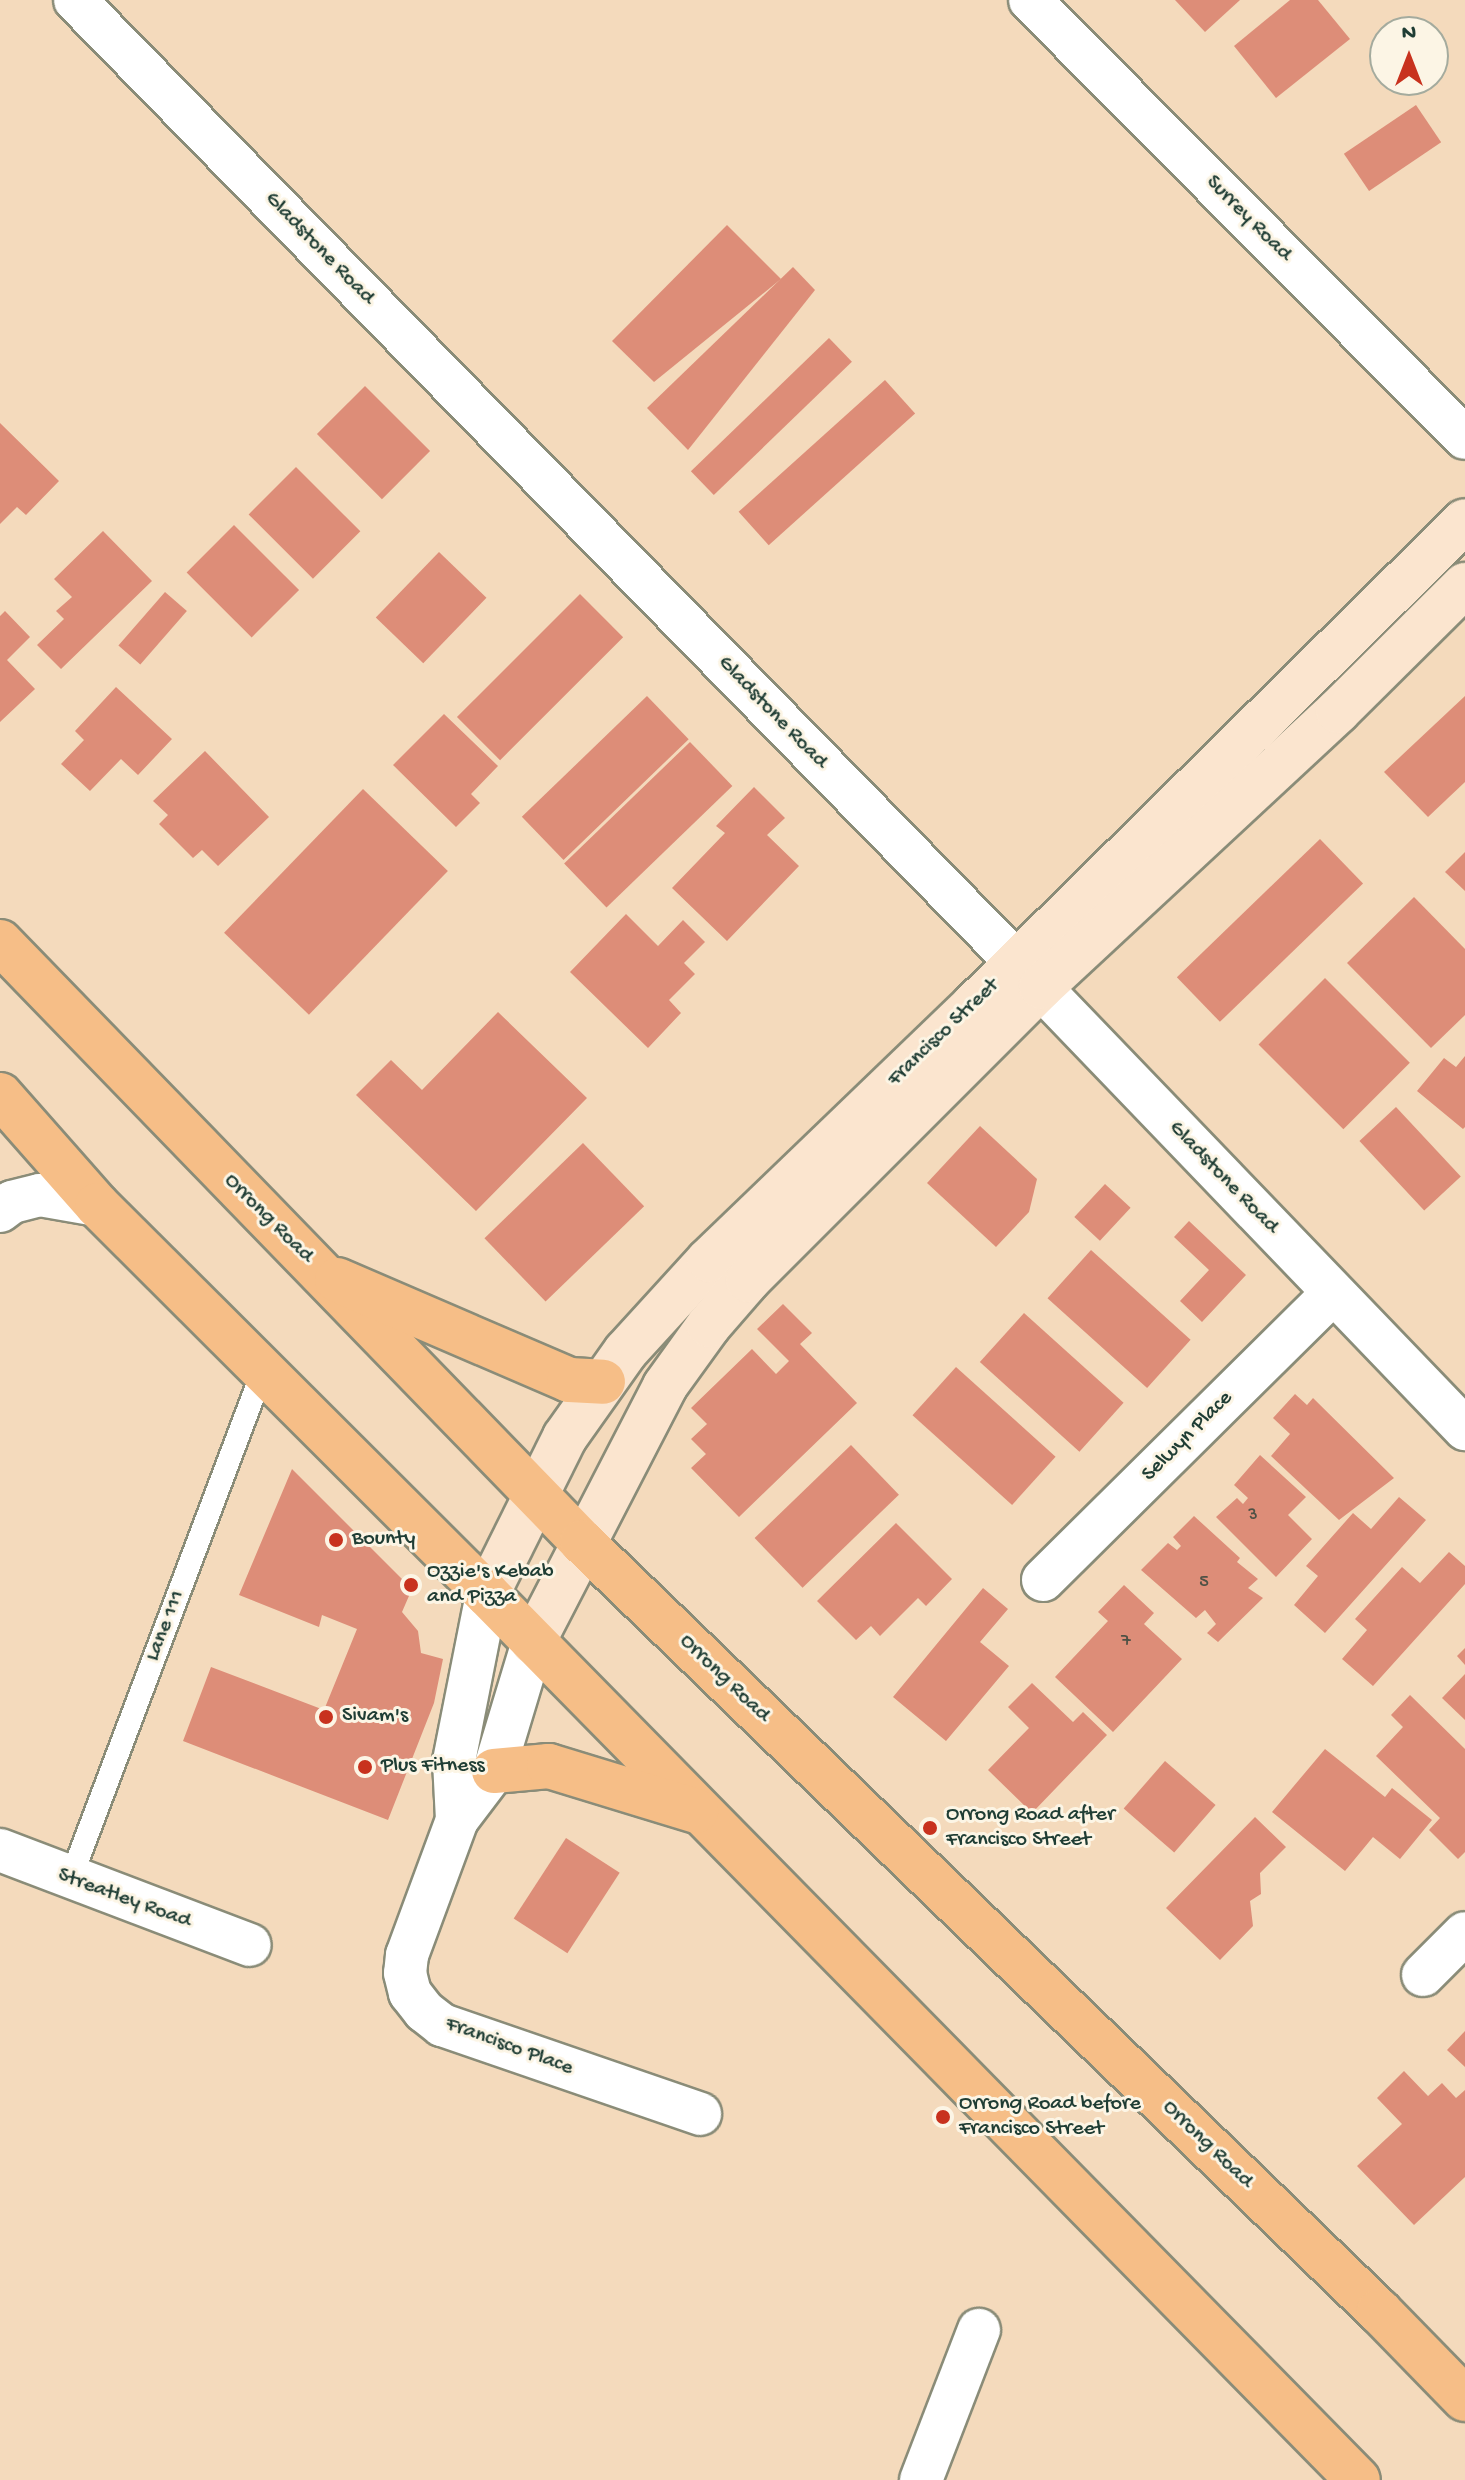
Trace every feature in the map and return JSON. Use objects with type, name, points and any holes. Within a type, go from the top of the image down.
[{"type":"highway","name":"Orrong Road","points":[[0,942],[467,1427],[536,1492],[582,1542],[1379,2311],[1465,2399]]},
{"type":"highway","points":[[0,1095],[97,1205],[262,1373],[487,1594],[1358,2480]]},
{"type":"highway","points":[[320,1272],[569,1380],[603,1382]]},
{"type":"highway","points":[[494,1771],[549,1766],[702,1813]]},
{"type":"street","name":"Gladstone Road","points":[[75,0],[1029,974],[1465,1429]]},
{"type":"street","name":"Surrey Road","points":[[1030,0],[1465,438]]},
{"type":"street","name":"Francisco Street","points":[[533,1642],[665,1386],[709,1325],[1029,974],[1465,521]]},
{"type":"street","name":"Francisco Street","points":[[487,1594],[565,1437],[603,1382],[709,1260],[1029,974],[1338,711],[1465,585]]},
{"type":"street","points":[[0,1211],[12,1202],[40,1195],[97,1205]]},
{"type":"street","name":"Selwyn Place","points":[[1043,1580],[1333,1293]]},
{"type":"street","name":"Francisco Place","points":[[457,1820],[454,1761],[487,1594]]},
{"type":"street","name":"Francisco Place","points":[[533,1642],[494,1771],[457,1820],[407,1955],[405,1973],[410,1993],[424,2011],[442,2025],[700,2114]]},
{"type":"street","name":"Streatley Road","points":[[0,1850],[70,1880],[250,1945]]},
{"type":"street","points":[[1423,1975],[1465,1933]]},
{"type":"street","points":[[921,2480],[979,2330]]},
{"type":"lane","name":"Lane 111","points":[[70,1880],[262,1373]]},
{"type":"building","points":[[1175,0],[1240,0],[1205,32]]},
{"type":"building","points":[[1290,0],[1318,0],[1350,39],[1276,98],[1234,46]]},
{"type":"building","points":[[1416,105],[1441,142],[1369,191],[1344,154]]},
{"type":"building","points":[[727,225],[781,279],[654,382],[612,341]]},
{"type":"building","points":[[793,267],[815,290],[688,450],[647,408]]},
{"type":"building","points":[[829,338],[852,362],[714,495],[691,471]]},
{"type":"building","points":[[885,380],[915,413],[769,545],[739,512]]},
{"type":"building","points":[[365,386],[430,451],[382,499],[317,434]]},
{"type":"building","points":[[0,423],[59,481],[26,515],[17,507],[0,524]]},
{"type":"building","points":[[296,467],[360,531],[313,579],[249,514]]},
{"type":"building","points":[[234,525],[299,590],[252,637],[187,572]]},
{"type":"building","points":[[103,531],[152,581],[61,669],[37,645],[64,619],[56,611],[72,597],[54,579]]},
{"type":"building","points":[[439,552],[486,598],[423,663],[376,617]]},
{"type":"building","points":[[165,592],[187,611],[140,665],[118,646]]},
{"type":"building","points":[[580,594],[623,637],[500,760],[457,717]]},
{"type":"building","points":[[5,611],[30,637],[7,660],[35,689],[0,722],[0,616]]},
{"type":"building","points":[[116,687],[172,739],[138,775],[121,759],[90,791],[61,764],[84,740],[75,731]]},
{"type":"building","points":[[647,696],[689,739],[564,860],[522,817]]},
{"type":"building","points":[[1465,696],[1465,782],[1428,817],[1384,772]]},
{"type":"building","points":[[444,714],[498,766],[471,794],[480,803],[456,827],[393,765]]},
{"type":"building","points":[[690,742],[732,786],[606,907],[564,864]]},
{"type":"building","points":[[205,751],[269,817],[218,866],[202,850],[193,858],[159,824],[168,815],[153,801]]},
{"type":"building","points":[[754,787],[785,818],[767,835],[799,866],[727,941],[672,888],[725,833],[716,826]]},
{"type":"building","points":[[363,789],[448,871],[309,1015],[224,933]]},
{"type":"building","points":[[1320,839],[1363,884],[1220,1022],[1177,977]]},
{"type":"building","points":[[1465,852],[1465,891],[1445,872]]},
{"type":"building","points":[[1414,897],[1465,949],[1465,1015],[1431,1048],[1347,963]]},
{"type":"building","points":[[626,914],[658,946],[683,920],[705,942],[684,963],[695,974],[669,1000],[681,1013],[648,1048],[570,972]]},
{"type":"building","points":[[1325,978],[1410,1063],[1343,1129],[1259,1044]]},
{"type":"building","points":[[498,1012],[587,1098],[476,1211],[356,1095],[391,1060],[422,1090]]},
{"type":"building","points":[[1465,1056],[1463,1129],[1417,1091],[1444,1058],[1456,1067]]},
{"type":"building","points":[[1396,1107],[1461,1176],[1424,1211],[1359,1141]]},
{"type":"building","points":[[980,1126],[1037,1179],[1029,1212],[996,1247],[927,1183]]},
{"type":"building","points":[[583,1143],[644,1206],[546,1301],[484,1238]]},
{"type":"building","points":[[1105,1184],[1131,1208],[1100,1241],[1074,1217]]},
{"type":"building","points":[[1189,1221],[1246,1275],[1202,1322],[1180,1301],[1209,1270],[1174,1237]]},
{"type":"building","points":[[1091,1250],[1191,1340],[1147,1388],[1048,1298]]},
{"type":"building","points":[[783,1304],[812,1333],[800,1344],[857,1403],[739,1517],[691,1468],[706,1454],[691,1439],[707,1424],[691,1408],[752,1349],[776,1374],[789,1361],[757,1329]]},
{"type":"building","points":[[1024,1313],[1124,1403],[1079,1452],[980,1362]]},
{"type":"building","points":[[956,1367],[1056,1457],[1012,1505],[913,1415]]},
{"type":"building","points":[[1295,1394],[1307,1405],[1313,1398],[1394,1478],[1339,1520],[1271,1456],[1290,1434],[1273,1418]]},
{"type":"building","points":[[851,1445],[899,1495],[803,1588],[755,1538]]},
{"type":"building","points":[[1260,1455],[1306,1497],[1288,1515],[1312,1539],[1276,1577],[1216,1517],[1237,1498],[1243,1504],[1248,1498],[1234,1485]]},
{"type":"building","points":[[292,1469],[412,1589],[402,1612],[418,1631],[421,1653],[443,1659],[434,1703],[388,1820],[183,1741],[211,1667],[324,1710],[357,1629],[322,1615],[319,1627],[239,1595]]},
{"type":"building","points":[[1399,1497],[1426,1520],[1325,1633],[1294,1605],[1318,1576],[1306,1566],[1353,1513],[1371,1529]]},
{"type":"building","points":[[1194,1516],[1240,1558],[1237,1562],[1258,1579],[1248,1588],[1263,1598],[1218,1642],[1207,1633],[1216,1624],[1205,1610],[1196,1618],[1141,1570],[1168,1543],[1177,1550],[1181,1546],[1173,1537]]},
{"type":"building","points":[[896,1523],[952,1579],[926,1606],[918,1598],[880,1636],[871,1626],[856,1640],[817,1601]]},
{"type":"building","points":[[1449,1552],[1465,1566],[1465,1584],[1373,1686],[1342,1659],[1367,1630],[1355,1619],[1402,1567],[1420,1583]]},
{"type":"building","points":[[1124,1585],[1154,1613],[1144,1624],[1182,1659],[1113,1732],[1055,1677],[1108,1621],[1098,1612]]},
{"type":"building","points":[[983,1588],[1008,1609],[980,1642],[1009,1666],[946,1741],[893,1697]]},
{"type":"building","points":[[1465,1648],[1465,1665],[1457,1656]]},
{"type":"building","points":[[1465,1674],[1465,1720],[1442,1698]]},
{"type":"building","points":[[1032,1683],[1073,1722],[1083,1712],[1107,1735],[1032,1813],[988,1770],[1029,1728],[1008,1707]]},
{"type":"building","points":[[1410,1695],[1465,1749],[1465,1852],[1458,1859],[1429,1830],[1440,1818],[1376,1756],[1403,1727],[1391,1715]]},
{"type":"building","points":[[1325,1749],[1385,1797],[1392,1788],[1432,1820],[1400,1859],[1373,1837],[1345,1871],[1272,1812]]},
{"type":"building","points":[[1165,1761],[1216,1805],[1174,1853],[1124,1809]]},
{"type":"building","points":[[1255,1817],[1286,1847],[1260,1873],[1261,1894],[1250,1901],[1253,1926],[1220,1960],[1166,1908]]},
{"type":"building","points":[[566,1838],[620,1873],[567,1953],[514,1919]]},
{"type":"building","points":[[1465,2031],[1465,2067],[1447,2050]]},
{"type":"building","points":[[1404,2071],[1428,2096],[1442,2083],[1456,2098],[1465,2090],[1465,2177],[1414,2225],[1357,2166],[1402,2124],[1377,2098]]},
{"type":"place","name":"Bounty","points":[[336,1540]]},
{"type":"place","name":"Ozzie's Kebab and Pizza","points":[[411,1585]]},
{"type":"place","name":"Sivam's","points":[[326,1717]]},
{"type":"place","name":"Plus Fitness","points":[[365,1767]]},
{"type":"place","name":"Orrong Road after Francisco Street","points":[[930,1828]]},
{"type":"place","name":"Orrong Road before Francisco Street","points":[[943,2117]]}]
